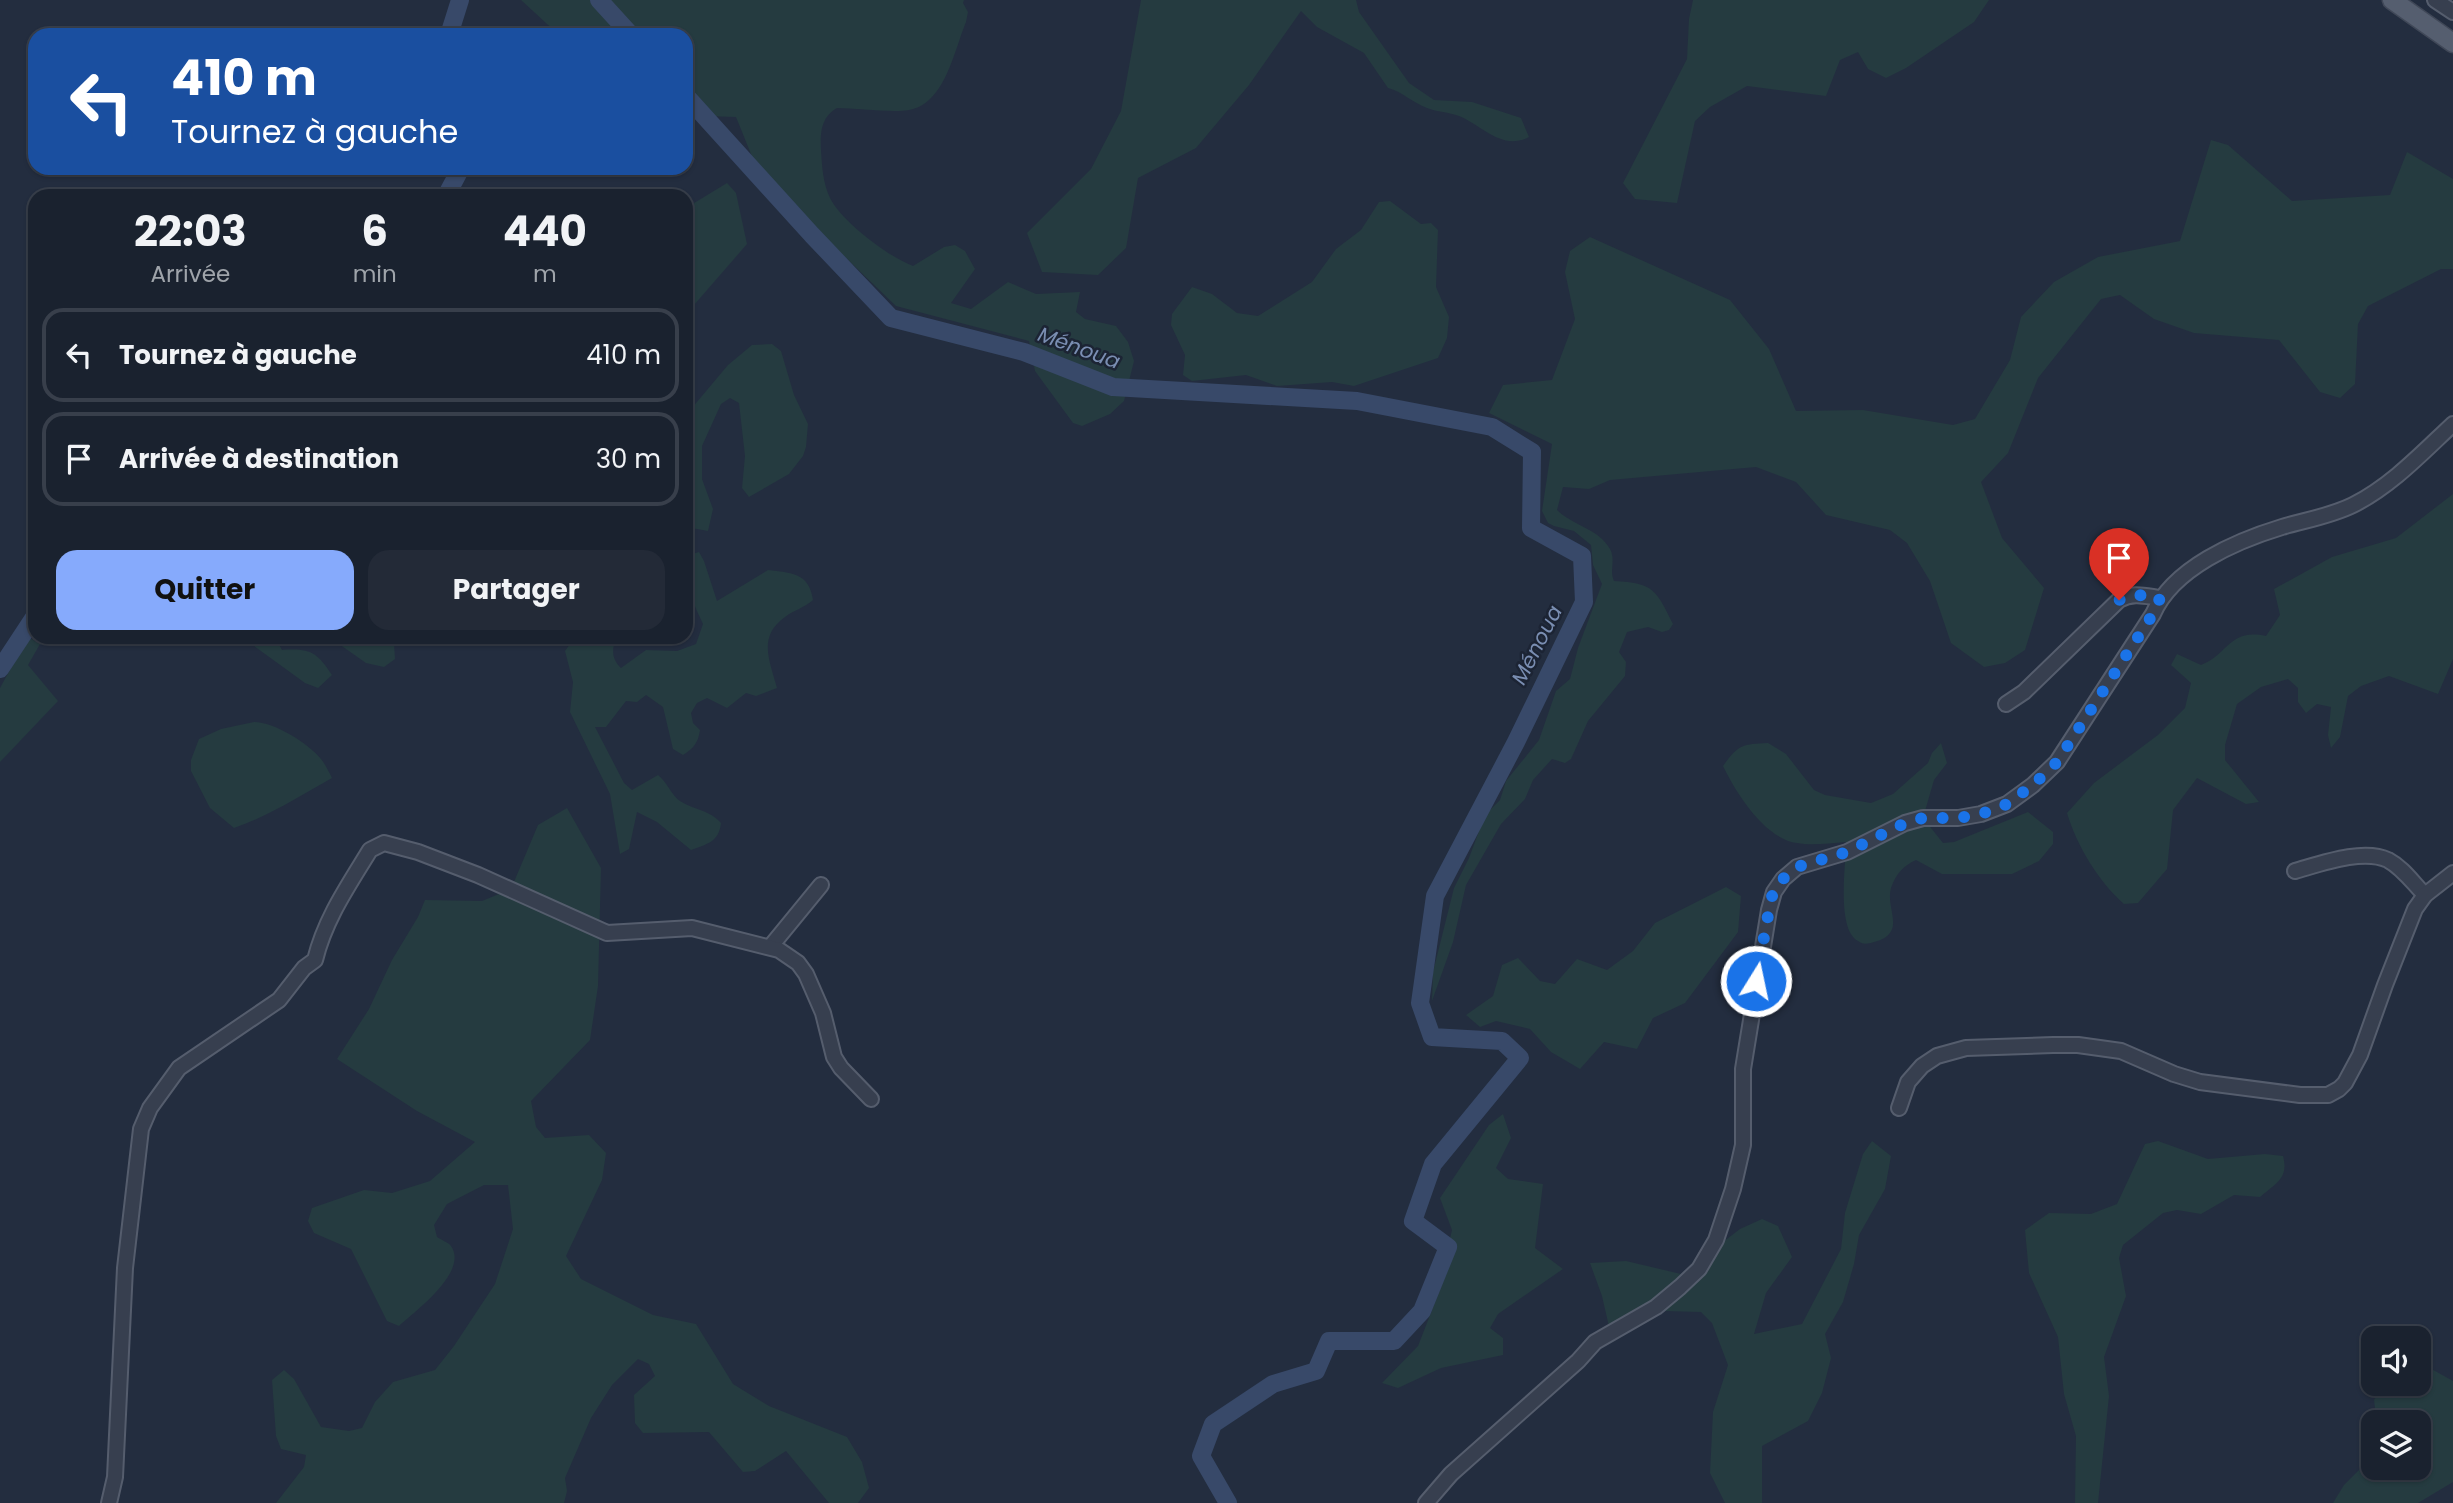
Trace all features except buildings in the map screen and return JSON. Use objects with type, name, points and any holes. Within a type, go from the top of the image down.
[{"type":"main road","points":[[2392,0],[2453,43]]},
{"type":"street","points":[[2435,0],[2453,12]]},
{"type":"street","points":[[1426,1503],[1451,1474],[1578,1362],[1595,1342],[1656,1307],[1680,1287],[1699,1269],[1716,1240],[1733,1189],[1743,1145],[1744,1054],[1773,892],[1783,879],[1797,867],[1847,852],[1905,823],[1923,818],[1958,818],[1981,814],[2007,804],[2033,785],[2057,762],[2153,614],[2160,598],[2191,570],[2213,555],[2247,539],[2351,506],[2371,495],[2453,424]]},
{"type":"street","points":[[2006,704],[2024,692],[2119,600],[2127,595],[2138,594],[2160,598]]},
{"type":"street","points":[[109,1503],[115,1477],[125,1268],[141,1129],[150,1108],[179,1068],[278,1000],[304,968],[315,960],[334,910],[370,850],[384,843],[418,852],[478,875],[612,934],[692,928],[771,946],[799,963],[823,1013],[834,1057],[871,1099]]},
{"type":"street","points":[[2295,872],[2335,860],[2380,857],[2400,869],[2425,895]]},
{"type":"street","points":[[1899,1108],[1908,1082],[1922,1066],[1937,1056],[1966,1048],[2053,1045],[2078,1045],[2121,1051],[2200,1082],[2300,1095],[2328,1095],[2345,1083],[2360,1055],[2404,935],[2425,895],[2453,873]]},
{"type":"street","points":[[771,946],[821,885]]},
{"type":"green space","points":[[521,0],[964,0],[968,12],[966,22],[946,75],[931,98],[921,106],[909,110],[837,108],[828,116],[821,132],[821,144],[823,175],[830,198],[855,228],[879,247],[913,266],[944,247],[955,245],[965,251],[975,269],[951,303],[971,309],[1008,282],[1036,294],[1080,292],[1076,312],[1085,319],[1116,326],[1128,342],[1134,361],[1124,401],[1110,414],[1082,426],[1073,423],[1035,371],[1029,341],[896,306],[817,230],[753,159],[736,117],[704,116],[693,112],[693,28],[551,28]]},
{"type":"green space","points":[[1141,0],[1356,0],[1359,12],[1409,83],[1434,100],[1472,102],[1521,118],[1529,137],[1519,141],[1501,139],[1468,120],[1427,108],[1388,88],[1364,53],[1317,27],[1301,11],[1249,85],[1196,148],[1138,178],[1126,248],[1098,275],[1042,272],[1027,233],[1091,169],[1121,111]]},
{"type":"green space","points":[[1693,0],[1989,0],[1974,22],[1906,68],[1886,78],[1868,69],[1858,52],[1840,60],[1826,96],[1747,86],[1710,107],[1695,121],[1677,203],[1635,199],[1623,183],[1687,59]]},
{"type":"green space","points":[[2211,140],[2228,145],[2292,201],[2390,195],[2407,152],[2453,179],[2453,269],[2441,269],[2368,306],[2358,324],[2355,384],[2340,398],[2320,392],[2279,340],[2194,333],[2154,319],[2120,295],[2101,299],[2038,378],[2008,453],[1981,482],[2002,538],[2044,588],[2025,650],[2005,663],[1984,667],[1951,643],[1930,581],[1907,543],[1890,530],[1826,515],[1796,482],[1756,467],[1610,480],[1589,489],[1563,487],[1557,510],[1605,542],[1612,553],[1614,581],[1638,584],[1652,590],[1673,624],[1669,630],[1662,632],[1648,627],[1627,632],[1619,652],[1626,662],[1625,676],[1588,721],[1571,759],[1565,763],[1552,759],[1533,780],[1525,799],[1501,824],[1466,885],[1453,942],[1432,1001],[1433,972],[1454,888],[1485,815],[1500,800],[1506,781],[1539,740],[1556,691],[1570,679],[1578,648],[1602,584],[1593,565],[1591,545],[1574,531],[1548,523],[1542,511],[1552,444],[1489,413],[1503,385],[1552,380],[1575,319],[1565,272],[1570,251],[1590,237],[1730,300],[1769,349],[1796,411],[1863,410],[1953,425],[1975,419],[2010,360],[2021,317],[2054,282],[2098,257],[2180,241]]},
{"type":"green space","points":[[727,183],[736,193],[747,244],[693,306],[693,204]]},
{"type":"green space","points":[[1390,201],[1421,224],[1431,223],[1438,230],[1436,287],[1449,317],[1447,338],[1438,358],[1354,386],[1332,382],[1277,386],[1246,375],[1192,381],[1183,375],[1185,355],[1171,325],[1172,314],[1192,287],[1212,294],[1237,313],[1258,316],[1312,282],[1336,249],[1361,230],[1379,202]]},
{"type":"green space","points":[[772,344],[781,351],[794,395],[808,424],[806,447],[803,456],[789,474],[749,497],[742,488],[745,456],[739,403],[730,398],[721,404],[702,446],[702,479],[713,509],[708,531],[693,528],[693,407],[728,365],[752,345]]},
{"type":"green space","points":[[2453,494],[2453,659],[2438,694],[2389,676],[2361,686],[2348,696],[2340,737],[2331,748],[2328,735],[2331,707],[2317,704],[2306,713],[2298,702],[2298,688],[2288,679],[2261,687],[2237,704],[2225,745],[2225,760],[2259,802],[2246,804],[2197,778],[2173,810],[2167,869],[2138,903],[2124,904],[2089,862],[2067,813],[2094,783],[2158,735],[2185,708],[2191,683],[2171,665],[2177,654],[2201,665],[2237,639],[2254,634],[2266,636],[2280,615],[2274,589],[2332,557],[2396,538]]},
{"type":"green space","points":[[699,552],[704,561],[717,601],[768,570],[791,573],[803,579],[808,584],[813,600],[785,617],[771,633],[768,650],[777,688],[756,696],[746,693],[727,708],[707,698],[697,703],[691,713],[693,723],[700,730],[699,735],[695,745],[683,755],[673,749],[663,707],[646,695],[637,702],[626,701],[606,727],[595,727],[624,783],[632,790],[658,775],[680,801],[712,815],[721,823],[715,838],[691,850],[657,822],[637,812],[629,849],[620,854],[610,794],[570,712],[573,682],[565,651],[570,644],[614,644],[613,654],[621,668],[646,650],[677,651],[696,644],[703,624],[693,601],[693,554]]},
{"type":"green space","points":[[28,637],[28,644],[40,644],[28,665],[58,701],[0,762],[0,688]]},
{"type":"green space","points":[[251,644],[279,644],[282,650],[306,651],[317,656],[332,675],[318,688],[305,683]]},
{"type":"green space","points":[[339,644],[394,644],[395,659],[384,667],[366,663]]},
{"type":"green space","points":[[254,722],[281,729],[299,740],[321,759],[332,778],[272,812],[234,828],[210,808],[191,771],[191,760],[199,739],[221,729]]},
{"type":"green space","points":[[1768,743],[1786,754],[1814,790],[1825,795],[1871,803],[1893,794],[1928,763],[1941,743],[1947,763],[1934,780],[1923,818],[1943,843],[1954,842],[2028,812],[2053,832],[2053,844],[2039,861],[2012,874],[1942,874],[1916,860],[1911,862],[1900,871],[1891,888],[1893,926],[1890,933],[1874,942],[1862,943],[1851,934],[1847,924],[1844,880],[1846,842],[1803,844],[1785,840],[1753,813],[1723,766],[1741,747]]},
{"type":"green space","points":[[567,808],[601,868],[598,986],[590,1040],[531,1101],[536,1127],[545,1138],[589,1135],[606,1153],[602,1180],[566,1256],[581,1279],[653,1315],[696,1324],[733,1384],[769,1406],[847,1437],[862,1462],[869,1488],[858,1503],[829,1503],[786,1451],[755,1471],[743,1472],[709,1432],[643,1433],[635,1423],[634,1395],[655,1376],[649,1364],[638,1359],[612,1385],[591,1418],[565,1478],[567,1491],[564,1503],[276,1503],[304,1467],[306,1455],[281,1449],[276,1436],[272,1380],[284,1370],[294,1379],[321,1427],[349,1431],[362,1428],[375,1402],[393,1382],[435,1370],[495,1284],[513,1229],[508,1185],[484,1185],[447,1204],[434,1225],[437,1237],[451,1246],[455,1256],[453,1267],[438,1290],[399,1326],[387,1321],[351,1249],[314,1233],[308,1221],[312,1208],[364,1190],[392,1193],[430,1181],[475,1142],[417,1111],[337,1059],[369,1009],[425,900],[482,901],[511,889],[538,825]]},
{"type":"green space","points":[[1726,887],[1741,896],[1738,932],[1685,1003],[1653,1018],[1637,1049],[1604,1042],[1580,1069],[1551,1052],[1530,1029],[1496,1021],[1480,1027],[1466,1015],[1493,996],[1502,965],[1518,958],[1540,981],[1555,984],[1577,959],[1607,970],[1633,951],[1655,923]]},
{"type":"green space","points":[[1503,1114],[1511,1138],[1496,1168],[1508,1179],[1543,1184],[1535,1248],[1563,1269],[1498,1314],[1490,1328],[1503,1338],[1503,1355],[1441,1368],[1398,1388],[1382,1383],[1418,1346],[1450,1264],[1448,1247],[1452,1230],[1440,1198],[1489,1125]]},
{"type":"green space","points":[[1872,1141],[1891,1156],[1885,1189],[1859,1235],[1843,1302],[1825,1334],[1831,1358],[1822,1393],[1808,1421],[1762,1446],[1762,1503],[1725,1503],[1710,1473],[1713,1412],[1728,1365],[1712,1323],[1701,1312],[1664,1311],[1610,1331],[1602,1296],[1590,1263],[1626,1261],[1681,1274],[1740,1229],[1762,1219],[1778,1226],[1792,1257],[1766,1293],[1754,1334],[1802,1324],[1841,1249],[1845,1213],[1863,1154]]},
{"type":"green space","points":[[2158,1141],[2208,1159],[2265,1154],[2283,1156],[2283,1175],[2260,1197],[2234,1195],[2201,1214],[2177,1210],[2163,1213],[2123,1245],[2119,1258],[2126,1296],[2104,1357],[2109,1396],[2098,1503],[2075,1503],[2076,1436],[2064,1394],[2058,1337],[2029,1273],[2025,1230],[2049,1213],[2091,1214],[2117,1204],[2145,1144]]},
{"type":"green space","points":[[2431,1369],[2453,1381],[2453,1482],[2418,1503],[2333,1503],[2344,1485],[2361,1468],[2361,1480],[2431,1480],[2431,1410],[2375,1410],[2374,1400],[2377,1396],[2431,1396]]},
{"type":"waterway","name":"Ménoua","points":[[451,28],[460,0]]},
{"type":"waterway","name":"Ménoua","points":[[599,0],[625,28]]},
{"type":"waterway","name":"Ménoua","points":[[693,104],[891,318],[1024,352],[1113,387],[1357,401],[1492,427],[1532,452],[1531,528],[1582,556],[1584,602],[1516,742],[1435,896],[1420,1003],[1432,1037],[1502,1041],[1520,1058],[1433,1164],[1413,1221],[1448,1247],[1422,1311],[1394,1341],[1329,1341],[1316,1371],[1273,1384],[1213,1424],[1201,1456],[1228,1503]]},
{"type":"waterway","name":"Ménoua","points":[[450,189],[457,175]]},
{"type":"waterway","name":"Ménoua","points":[[0,669],[28,627]]},
{"type":"route","points":[[1756,981],[1773,892],[1797,867],[1847,852],[1905,823],[1923,818],[1958,818],[1981,814],[2007,804],[2033,785],[2057,762],[2153,614],[2160,598],[2138,594],[2127,595],[2119,600]]}]
